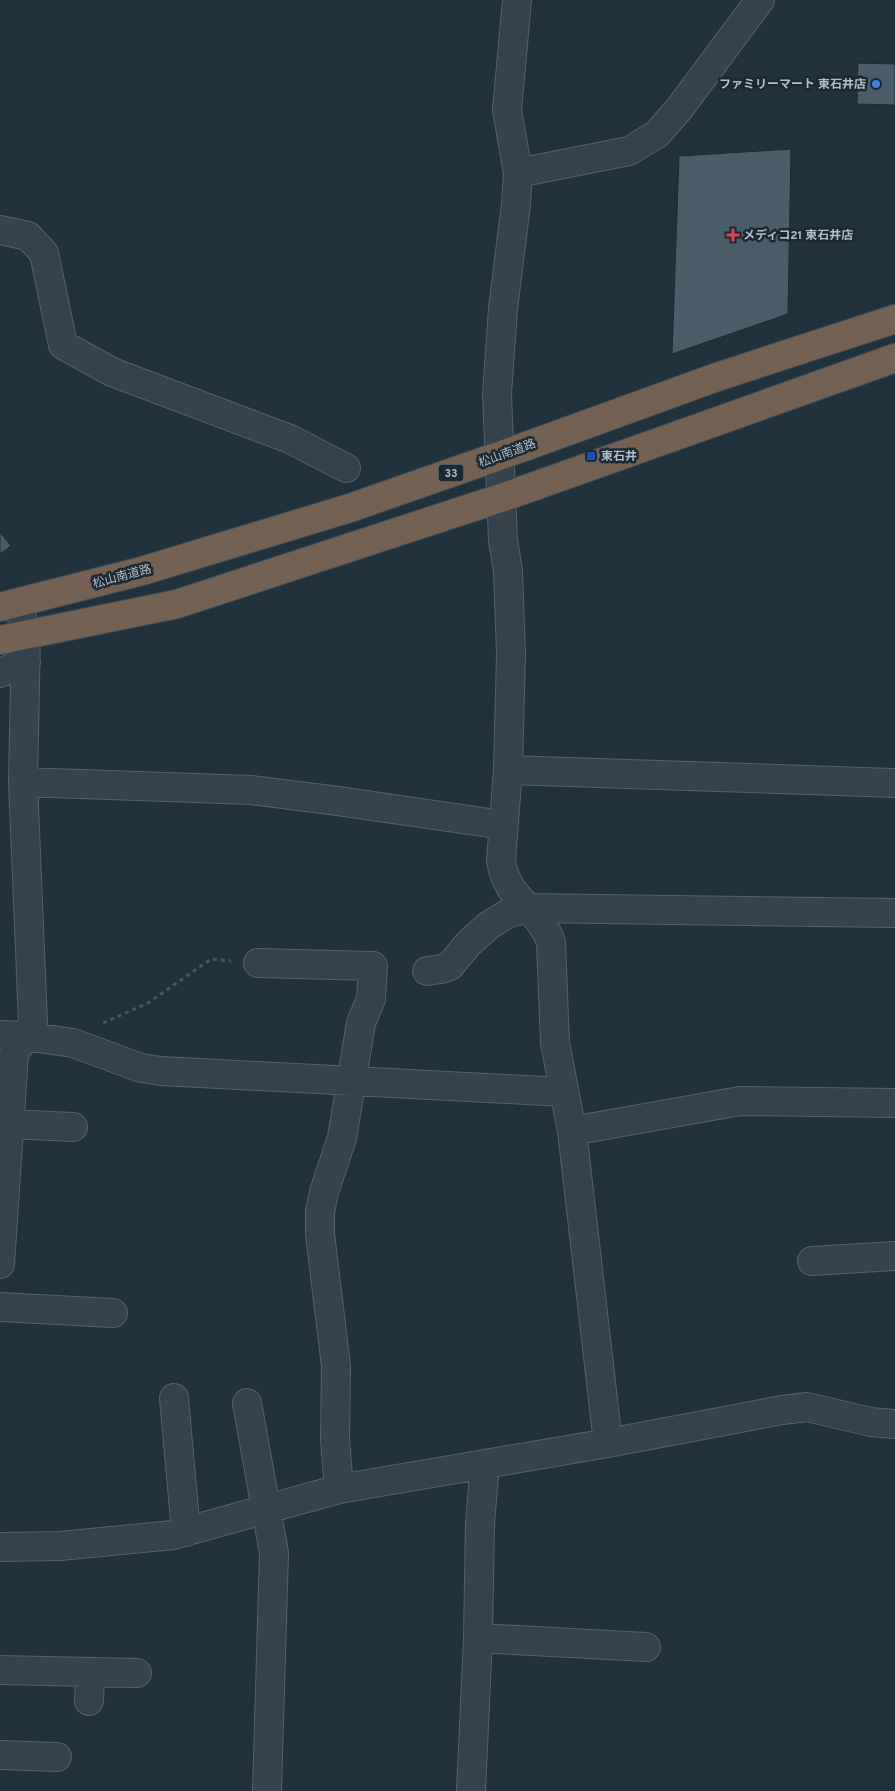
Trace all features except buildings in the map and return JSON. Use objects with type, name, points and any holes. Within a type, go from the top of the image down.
[{"type":"highway","name":"松山南道路","points":[[9,605],[142,571],[350,508],[717,377],[895,319]]},
{"type":"highway","points":[[0,640],[177,604],[501,498],[895,358]]},
{"type":"street","points":[[517,0],[507,110],[518,173],[499,351],[497,394],[503,540],[508,571],[511,654],[508,770],[501,860],[503,874],[510,887],[547,931],[551,942],[555,1043],[572,1131],[608,1443]]},
{"type":"street","points":[[518,173],[629,151],[656,134],[679,109],[760,0]]},
{"type":"street","points":[[0,230],[28,236],[44,253],[63,345],[112,372],[290,439],[346,468]]},
{"type":"street","points":[[9,605],[26,634],[23,782],[32,1024],[12,1036]]},
{"type":"street","points":[[0,673],[26,662]]},
{"type":"street","points":[[508,770],[895,783]]},
{"type":"street","points":[[23,782],[252,790],[503,825]]},
{"type":"street","points":[[426,971],[450,966],[468,944],[488,926],[507,914],[527,908],[895,913]]},
{"type":"street","points":[[258,963],[373,966],[371,999],[361,1023],[342,1138],[324,1192],[320,1212],[320,1234],[336,1366],[335,1440],[339,1488]]},
{"type":"street","points":[[12,1036],[73,1043],[141,1068],[155,1070],[564,1092]]},
{"type":"street","points":[[0,1264],[14,1054],[12,1036]]},
{"type":"street","points":[[572,1131],[740,1101],[895,1103]]},
{"type":"street","points":[[9,1124],[73,1127]]},
{"type":"street","points":[[812,1261],[895,1256]]},
{"type":"street","points":[[0,1307],[113,1313]]},
{"type":"street","points":[[174,1398],[186,1532]]},
{"type":"street","points":[[247,1403],[274,1553],[267,1791]]},
{"type":"street","points":[[0,1547],[60,1546],[173,1535],[339,1488],[608,1443],[782,1410],[807,1407],[871,1422],[895,1424]]},
{"type":"street","points":[[471,1791],[478,1638],[480,1522],[485,1464]]},
{"type":"street","points":[[478,1638],[646,1647]]},
{"type":"street","points":[[0,1670],[138,1673]]},
{"type":"street","points":[[89,1701],[90,1672]]},
{"type":"street","points":[[0,1755],[56,1757]]},
{"type":"path","points":[[73,1043],[109,1019],[148,1002],[211,959],[258,963]]},
{"type":"place","name":"ファミリーマート 東石井店","points":[[876,84]]},
{"type":"place","name":"メディコ21 東石井店","points":[[733,235]]},
{"type":"place","name":"東石井","points":[[591,456]]}]
